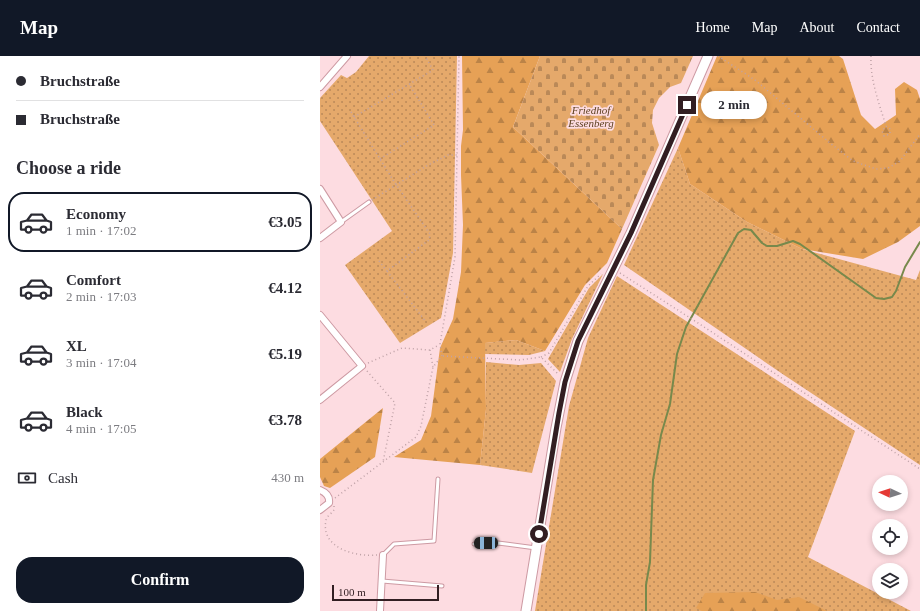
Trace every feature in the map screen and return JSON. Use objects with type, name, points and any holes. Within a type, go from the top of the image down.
[{"type":"street","points":[[320,87],[347,56]]},
{"type":"street","points":[[526,611],[556,428],[565,382],[578,341],[631,233],[708,56]]},
{"type":"street","points":[[320,189],[341,222],[320,238]]},
{"type":"street","points":[[320,315],[362,366],[320,400]]},
{"type":"street","points":[[320,490],[330,499],[329,502],[320,510]]},
{"type":"street","points":[[380,611],[383,555]]},
{"type":"lane","points":[[341,222],[369,202]]},
{"type":"lane","points":[[383,555],[394,544],[434,541],[438,479]]},
{"type":"lane","points":[[474,544],[498,543],[537,549]]},
{"type":"lane","points":[[382,581],[442,586]]},
{"type":"path","points":[[354,117],[433,70],[425,56]]},
{"type":"path","points":[[324,532],[326,519],[334,510],[333,499],[416,437],[421,426],[434,367],[442,356],[440,344],[454,257],[459,56]]},
{"type":"path","points":[[718,56],[755,80],[853,160],[870,167],[876,169],[888,168],[900,161],[920,134]]},
{"type":"path","points":[[871,56],[870,68],[875,92],[886,126],[890,129],[890,134],[884,136],[882,131],[886,126]]},
{"type":"path","points":[[380,159],[434,125],[409,84]]},
{"type":"path","points":[[351,112],[431,237],[387,271]]},
{"type":"path","points":[[369,202],[396,183],[448,155],[457,155]]},
{"type":"path","points":[[379,261],[426,322]]},
{"type":"path","points":[[613,269],[686,315],[920,469]]},
{"type":"path","points":[[442,356],[520,360],[541,357],[549,353],[588,286],[602,273]]},
{"type":"path","points":[[383,462],[395,403],[362,366],[402,348],[430,350],[440,344]]},
{"type":"path","points":[[430,350],[434,367]]},
{"type":"path","points":[[541,357],[561,378]]},
{"type":"path","points":[[329,545],[340,550],[366,556],[383,555]]},
{"type":"green space","points":[[369,56],[457,56],[453,253],[441,318],[400,343],[345,265],[392,231],[320,121],[320,98],[341,75],[347,78],[356,72]]},
{"type":"green space","points":[[462,56],[540,56],[513,127],[622,229],[607,263],[585,285],[545,351],[516,340],[485,343],[486,409],[480,465],[394,457],[421,440],[431,416],[440,348],[453,319],[461,272],[463,225],[461,175],[461,146],[463,130]]},
{"type":"green space","name":"Friedhof Essenberg","points":[[540,56],[693,56],[681,83],[670,87],[659,98],[653,110],[652,123],[659,145],[622,229],[513,127]]},
{"type":"green space","points":[[717,56],[839,56],[843,59],[861,115],[875,129],[896,115],[895,89],[904,82],[917,90],[920,99],[920,226],[898,242],[863,259],[802,249],[747,222],[690,184],[678,148]]},
{"type":"green space","points":[[678,148],[690,184],[747,222],[802,249],[916,280],[920,270],[920,465],[784,375],[624,265]]},
{"type":"green space","points":[[603,274],[572,339],[560,372],[548,359],[589,288]]},
{"type":"green space","points":[[617,276],[855,431],[808,557],[872,591],[872,599],[888,599],[911,611],[535,611],[569,406],[588,338]]},
{"type":"green space","points":[[516,340],[545,351],[529,355],[485,354],[485,343]]},
{"type":"green space","points":[[486,362],[519,365],[541,363],[556,381],[532,473],[480,465],[486,409]]},
{"type":"green space","points":[[383,408],[375,457],[330,488],[324,486],[320,477],[320,459]]},
{"type":"green space","points":[[755,592],[777,600],[799,597],[827,611],[702,611],[696,608],[705,593]]},
{"type":"waterway","points":[[646,611],[646,585],[650,562],[653,480],[661,435],[670,404],[677,354],[686,327],[738,233],[744,229],[751,230],[762,243],[767,246],[777,246],[793,241],[800,244],[876,298],[884,299],[892,297],[896,291],[905,267],[920,242]]},
{"type":"route","points":[[539,534],[565,382],[578,341],[631,233],[687,105]]}]
